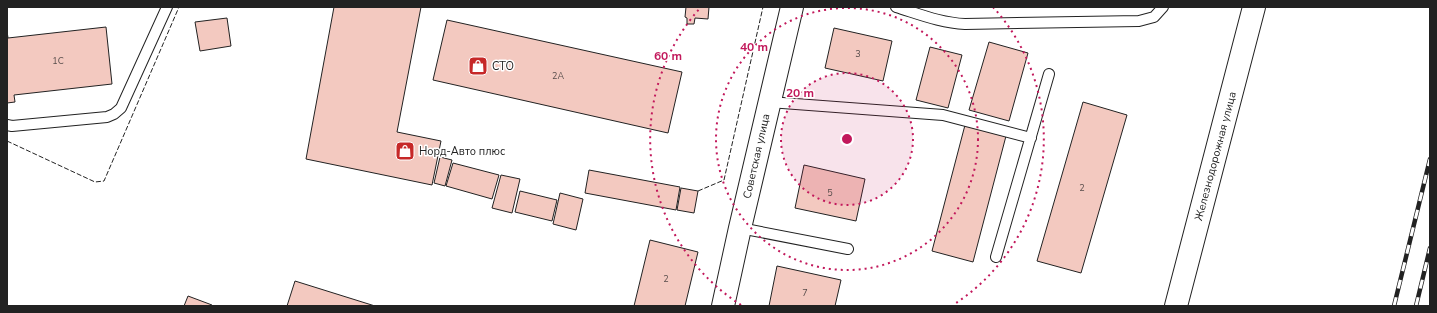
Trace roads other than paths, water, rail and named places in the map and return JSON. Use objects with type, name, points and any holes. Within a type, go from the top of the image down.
[{"type":"street","name":"Советская улица","points":[[723,306],[792,7]]},
{"type":"street","name":"Железнодорожная улица","points":[[1176,306],[1254,7]]},
{"type":"lane","points":[[7,126],[107,117],[114,114],[121,108],[167,7]]},
{"type":"lane","points":[[896,7],[953,24],[965,24],[1139,21],[1154,17],[1163,7]]},
{"type":"lane","points":[[996,257],[1049,74]]},
{"type":"lane","points":[[769,102],[943,115],[1031,138]]},
{"type":"lane","points":[[740,228],[848,249]]},
{"type":"railway","points":[[1394,306],[1430,159]]},
{"type":"railway","points":[[1416,306],[1430,248]]},
{"type":"place","name":"СТО","points":[[478,66]]},
{"type":"place","name":"Норд-Авто плюс","points":[[405,151]]}]
